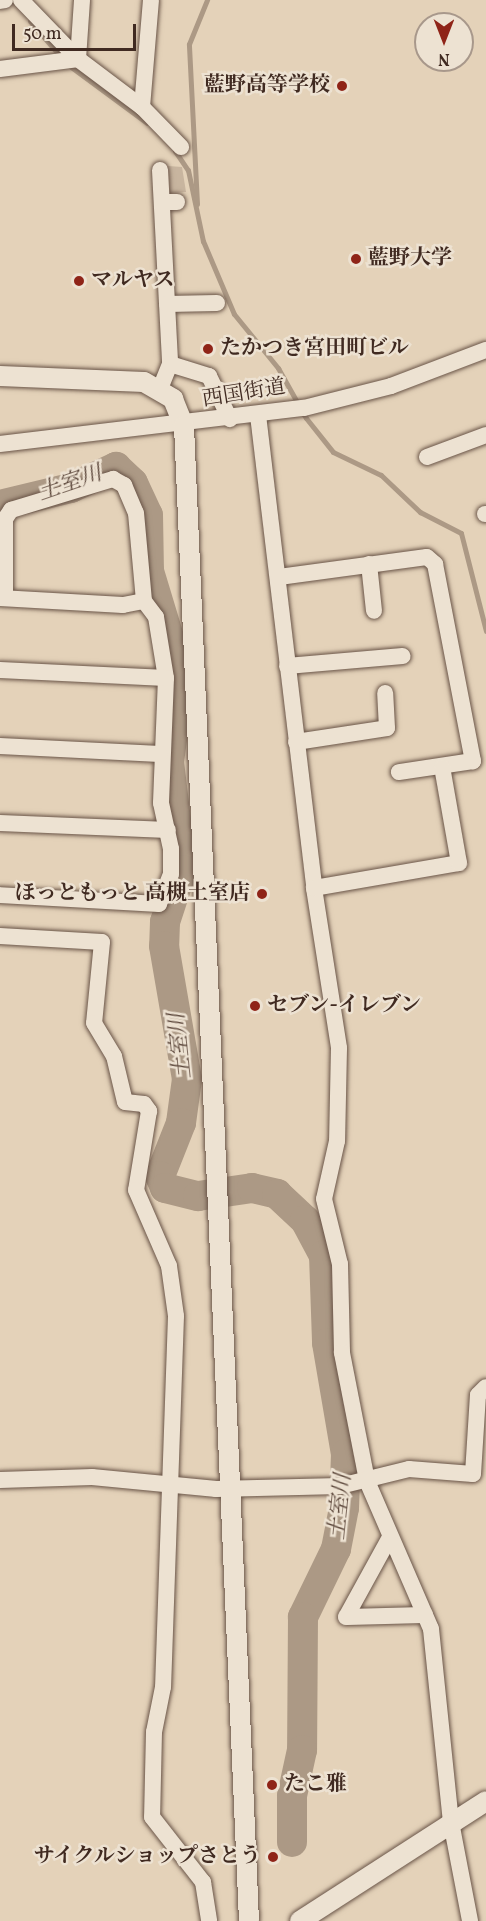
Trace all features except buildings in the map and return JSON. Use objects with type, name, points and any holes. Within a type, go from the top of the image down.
[{"type":"street","points":[[0,1],[5,0]]},
{"type":"street","points":[[21,0],[78,59],[142,107],[181,147]]},
{"type":"street","points":[[78,59],[82,0]]},
{"type":"street","points":[[142,107],[151,0]]},
{"type":"street","points":[[0,69],[78,59]]},
{"type":"street","points":[[160,170],[169,202],[167,304],[170,364],[160,389]]},
{"type":"street","points":[[167,304],[217,303]]},
{"type":"street","name":"西国街道","points":[[0,444],[184,426],[258,415],[391,386],[486,350]]},
{"type":"street","points":[[170,364],[209,376],[230,419]]},
{"type":"street","points":[[0,376],[133,381],[160,389],[177,405],[184,426],[249,1921]]},
{"type":"street","points":[[258,415],[279,577],[287,666],[314,888],[339,1048],[337,1141],[324,1199],[340,1264],[342,1353],[367,1481],[425,1615],[436,1655],[452,1822],[470,1921]]},
{"type":"street","points":[[427,457],[486,435]]},
{"type":"street","points":[[0,895],[159,904],[171,874],[168,830],[161,803],[160,754],[166,678],[156,617],[144,600],[136,513],[124,485],[113,479],[11,510],[5,519],[2,597],[123,605],[144,600]]},
{"type":"street","points":[[279,577],[427,557],[435,564],[473,761],[399,772]]},
{"type":"street","points":[[369,564],[374,610]]},
{"type":"street","points":[[287,666],[403,656]]},
{"type":"street","points":[[0,670],[166,678]]},
{"type":"street","points":[[296,742],[387,728],[385,693]]},
{"type":"street","points":[[0,746],[160,754]]},
{"type":"street","points":[[314,888],[459,863],[442,767]]},
{"type":"street","points":[[0,823],[168,830]]},
{"type":"street","points":[[0,936],[102,942],[93,1018],[114,1056],[125,1102],[148,1107],[136,1190],[159,1237],[174,1294],[168,1486],[152,1817],[203,1882],[209,1921]]},
{"type":"street","points":[[0,1480],[92,1477],[168,1486],[231,1488],[367,1481],[409,1469],[480,1474],[478,1395],[486,1387]]},
{"type":"street","points":[[390,1537],[346,1617],[425,1615]]},
{"type":"street","points":[[300,1921],[486,1801]]},
{"type":"shaded area","points":[[168,166],[182,167],[186,192],[170,193]]},
{"type":"waterway","points":[[197,204],[189,44],[207,0]]},
{"type":"waterway","points":[[30,21],[61,57]]},
{"type":"waterway","points":[[67,64],[147,123]]},
{"type":"waterway","points":[[175,151],[188,170],[203,241],[234,314],[278,368],[306,418],[333,452],[381,475],[420,512],[461,533],[486,631]]},
{"type":"waterway","name":"土室川","points":[[0,505],[71,488],[116,467],[133,483],[148,515],[149,571],[174,654],[176,710],[169,762],[182,870],[165,922],[164,946],[187,1079],[181,1123],[160,1176],[165,1188],[198,1196],[252,1188],[277,1194],[305,1220],[324,1255],[327,1343],[346,1454],[344,1508],[336,1549],[303,1617],[302,1750],[292,1796],[292,1842]]},
{"type":"place","name":"藍野高等学校","points":[[342,86]]},
{"type":"place","name":"藍野大学","points":[[356,259]]},
{"type":"place","name":"マルヤス","points":[[79,281]]},
{"type":"place","name":"たかつき宮田町ビル","points":[[208,349]]},
{"type":"place","name":"ほっともっと 高槻土室店","points":[[262,894]]},
{"type":"place","name":"セブン-イレブン","points":[[255,1006]]},
{"type":"place","name":"たこ雅","points":[[272,1785]]},
{"type":"place","name":"サイクルショップさとう","points":[[273,1857]]}]
